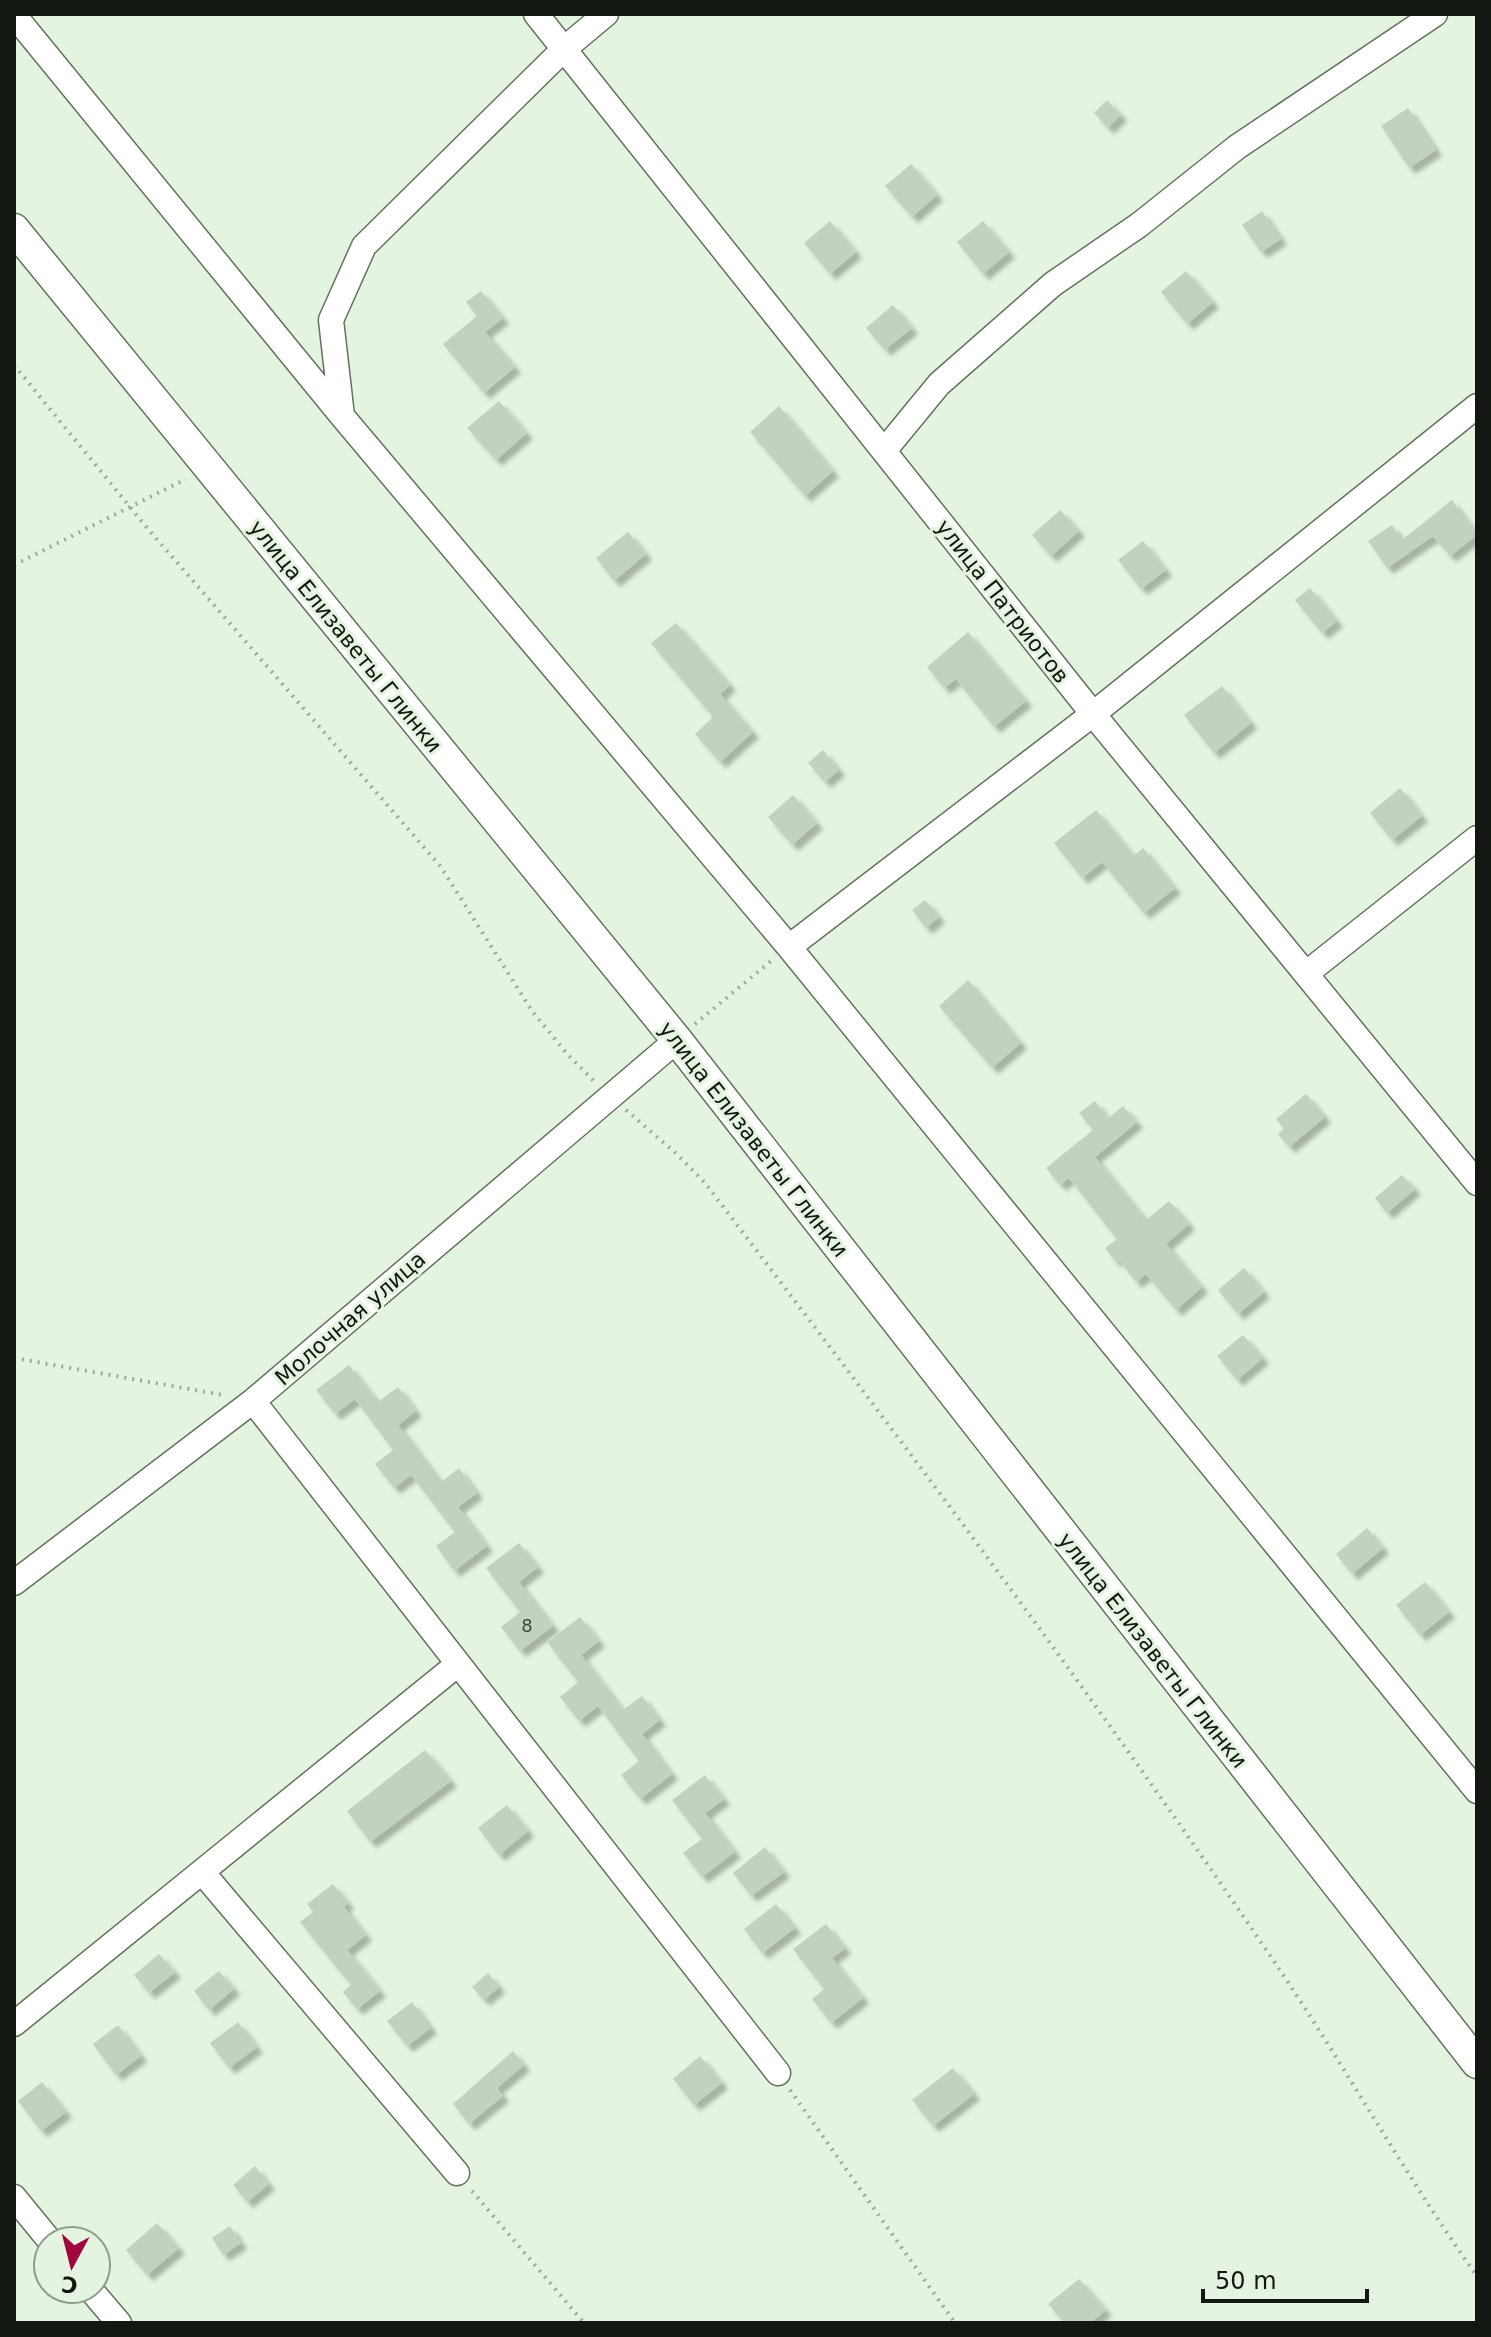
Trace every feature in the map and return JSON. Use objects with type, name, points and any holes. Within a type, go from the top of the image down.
[{"type":"street","name":"улица Патриотов","points":[[536,14],[1093,714],[1308,972],[1477,1183]]},
{"type":"street","points":[[342,416],[331,320],[364,246],[564,49],[606,14]]},
{"type":"street","points":[[884,451],[939,384],[1053,284],[1139,225],[1237,147],[1435,14]]},
{"type":"street","points":[[14,15],[342,416],[789,947],[1477,1791]]},
{"type":"street","name":"улица Елизаветы Глинки","points":[[14,229],[677,1040],[1477,2063]]},
{"type":"street","points":[[789,947],[1093,714],[1477,406]]},
{"type":"street","points":[[1308,972],[1477,838]]},
{"type":"street","name":"Молочная улица","points":[[14,1583],[253,1401],[608,1095],[677,1040]]},
{"type":"street","points":[[253,1401],[778,2073]]},
{"type":"street","points":[[14,2024],[458,1664]]},
{"type":"street","points":[[202,1872],[457,2173]]},
{"type":"street","points":[[14,2197],[37,2225]]},
{"type":"street","points":[[104,2305],[119,2323]]},
{"type":"path","points":[[14,365],[128,506],[441,867],[532,1011],[568,1055],[705,1183],[972,1533],[1274,1961],[1421,2198],[1477,2276]]},
{"type":"path","points":[[14,565],[209,468]]},
{"type":"path","points":[[677,1040],[789,947]]},
{"type":"path","points":[[14,1358],[253,1401]]},
{"type":"path","points":[[778,2073],[955,2323]]},
{"type":"path","points":[[457,2173],[584,2323]]},
{"type":"building","points":[[1107,100],[1121,115],[1108,128],[1094,113]]},
{"type":"building","points":[[1408,108],[1436,150],[1409,168],[1381,126]]},
{"type":"building","points":[[911,164],[937,195],[912,217],[885,186]]},
{"type":"building","points":[[1262,211],[1281,239],[1261,252],[1242,225]]},
{"type":"building","points":[[830,221],[856,252],[830,274],[804,243]]},
{"type":"building","points":[[983,221],[1009,252],[983,274],[957,242]]},
{"type":"building","points":[[1186,271],[1213,302],[1187,324],[1161,292]]},
{"type":"building","points":[[481,291],[503,318],[485,332],[515,367],[484,393],[443,344],[477,316],[466,302]]},
{"type":"building","points":[[893,305],[912,328],[885,350],[866,328]]},
{"type":"building","points":[[499,401],[527,433],[496,460],[467,428]]},
{"type":"building","points":[[779,406],[833,471],[805,496],[750,432]]},
{"type":"building","points":[[1452,500],[1477,535],[1450,556],[1433,536],[1387,568],[1368,541],[1392,525],[1402,540]]},
{"type":"building","points":[[1060,510],[1079,531],[1051,556],[1032,535]]},
{"type":"building","points":[[628,532],[646,554],[614,581],[596,558]]},
{"type":"building","points":[[1143,541],[1166,570],[1141,589],[1118,560]]},
{"type":"building","points":[[1310,588],[1337,621],[1322,633],[1295,600]]},
{"type":"building","points":[[676,623],[730,685],[720,694],[753,732],[720,762],[695,734],[713,717],[651,643]]},
{"type":"building","points":[[968,632],[1026,701],[994,727],[956,679],[944,688],[927,667]]},
{"type":"building","points":[[1222,686],[1251,723],[1214,753],[1184,715]]},
{"type":"building","points":[[823,750],[839,770],[825,782],[808,763]]},
{"type":"building","points":[[1400,788],[1422,816],[1392,840],[1370,813]]},
{"type":"building","points":[[793,795],[817,823],[792,845],[768,817]]},
{"type":"building","points":[[1096,810],[1134,856],[1143,848],[1175,888],[1144,913],[1102,862],[1082,878],[1054,843]]},
{"type":"building","points":[[925,900],[939,917],[926,928],[912,910]]},
{"type":"building","points":[[968,980],[1021,1043],[992,1068],[939,1006]]},
{"type":"building","points":[[1306,1094],[1325,1117],[1289,1147],[1278,1134],[1284,1129],[1276,1119]]},
{"type":"building","points":[[1095,1101],[1108,1118],[1123,1106],[1137,1122],[1095,1157],[1146,1220],[1169,1201],[1189,1224],[1166,1244],[1202,1287],[1176,1310],[1146,1274],[1136,1282],[1118,1259],[1115,1261],[1105,1248],[1117,1239],[1069,1178],[1060,1185],[1046,1168],[1093,1130],[1079,1113]]},
{"type":"building","points":[[1402,1175],[1415,1189],[1387,1213],[1375,1198]]},
{"type":"building","points":[[1244,1268],[1264,1292],[1238,1314],[1218,1290]]},
{"type":"building","points":[[1243,1335],[1263,1358],[1237,1380],[1217,1356]]},
{"type":"building","points":[[349,1365],[378,1402],[398,1387],[416,1411],[398,1425],[441,1482],[459,1468],[477,1493],[458,1507],[487,1546],[454,1571],[436,1546],[455,1532],[411,1475],[394,1488],[375,1464],[393,1450],[355,1399],[335,1414],[316,1390]]},
{"type":"building","points":[[1367,1528],[1383,1548],[1352,1574],[1336,1554]]},
{"type":"building","points":[[519,1543],[538,1567],[519,1582],[553,1626],[520,1651],[501,1627],[520,1612],[486,1568]]},
{"type":"building","points":[[1425,1582],[1449,1612],[1420,1635],[1396,1605]]},
{"type":"building","points":[[580,1617],[599,1641],[581,1655],[623,1710],[642,1696],[660,1720],[642,1734],[672,1774],[640,1799],[621,1775],[639,1761],[598,1706],[579,1721],[560,1697],[578,1682],[547,1642]]},
{"type":"building","points":[[425,1750],[451,1781],[370,1842],[347,1811]]},
{"type":"building","points":[[705,1775],[724,1799],[705,1813],[735,1852],[702,1877],[683,1853],[702,1839],[672,1800]]},
{"type":"building","points":[[507,1805],[528,1831],[499,1855],[478,1828]]},
{"type":"building","points":[[765,1847],[784,1872],[751,1896],[733,1873]]},
{"type":"building","points":[[333,1884],[348,1903],[344,1907],[366,1935],[347,1950],[380,1991],[357,2009],[343,1992],[351,1985],[300,1922],[313,1912],[307,1904]]},
{"type":"building","points":[[776,1904],[795,1928],[762,1953],[744,1929]]},
{"type":"building","points":[[826,1924],[845,1948],[832,1958],[863,1998],[831,2023],[812,1999],[824,1989],[793,1949]]},
{"type":"building","points":[[159,1954],[175,1972],[149,1993],[134,1975]]},
{"type":"building","points":[[219,1971],[234,1989],[209,2010],[194,1991]]},
{"type":"building","points":[[488,1973],[499,1987],[484,2000],[472,1987]]},
{"type":"building","points":[[412,2002],[431,2028],[407,2046],[387,2021]]},
{"type":"building","points":[[238,2022],[257,2047],[229,2068],[210,2043]]},
{"type":"building","points":[[118,2025],[141,2056],[116,2075],[93,2044]]},
{"type":"building","points":[[513,2051],[524,2065],[497,2088],[503,2096],[469,2124],[453,2104]]},
{"type":"building","points":[[700,2056],[722,2083],[694,2105],[673,2079]]},
{"type":"building","points":[[953,2068],[974,2094],[933,2126],[912,2100]]},
{"type":"building","points":[[42,2082],[66,2112],[41,2131],[18,2101]]},
{"type":"building","points":[[255,2166],[269,2184],[247,2202],[233,2185]]},
{"type":"building","points":[[157,2223],[179,2248],[147,2275],[126,2250]]},
{"type":"building","points":[[230,2226],[241,2243],[223,2255],[212,2238]]},
{"type":"building","points":[[1079,2279],[1106,2310],[1090,2323],[1065,2323],[1048,2304]]}]
